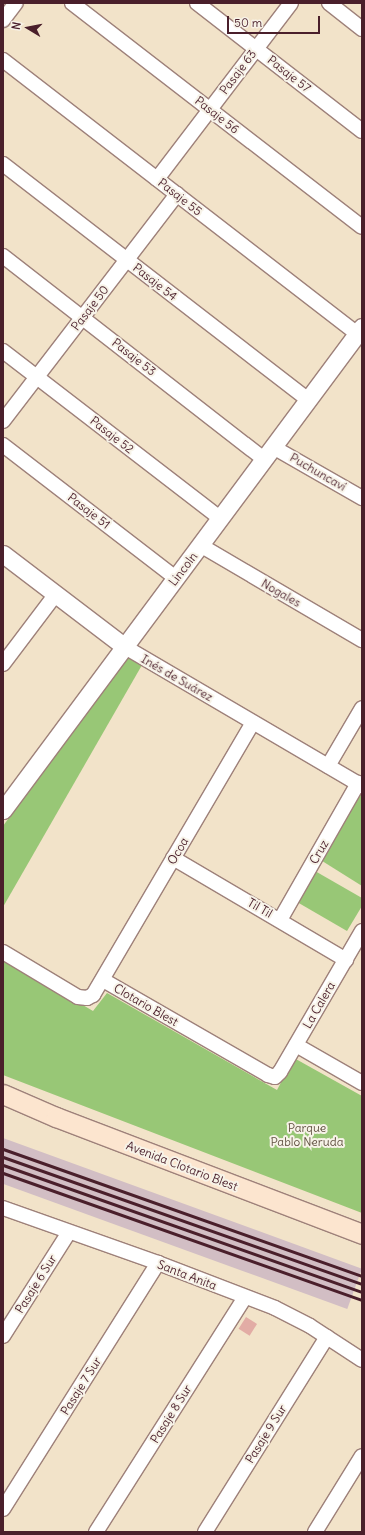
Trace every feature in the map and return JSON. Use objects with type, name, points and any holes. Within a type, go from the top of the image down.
[{"type":"main road","name":"Avenida Clotario Blest","points":[[3,1094],[56,1117],[362,1234]]},
{"type":"street","points":[[3,20],[16,3]]},
{"type":"street","name":"Pasaje 56","points":[[72,3],[362,227]]},
{"type":"street","name":"Pasaje 57","points":[[197,3],[362,131]]},
{"type":"street","name":"Pasaje 63","points":[[157,179],[291,3]]},
{"type":"street","points":[[328,3],[362,29]]},
{"type":"street","name":"Pasaje 55","points":[[5,66],[360,330]]},
{"type":"street","name":"Pasaje 54","points":[[3,164],[308,400]]},
{"type":"street","name":"Pasaje 50","points":[[3,421],[177,194]]},
{"type":"street","name":"Pasaje 53","points":[[3,256],[82,318],[269,453]]},
{"type":"street","name":"Lincoln","points":[[3,810],[360,330]]},
{"type":"street","name":"Pasaje 52","points":[[3,351],[220,518]]},
{"type":"street","name":"Pasaje 51","points":[[3,445],[176,578]]},
{"type":"street","name":"Puchuncaví","points":[[269,453],[362,498]]},
{"type":"street","name":"Nogales","points":[[200,546],[362,640]]},
{"type":"street","name":"Inés de Suárez","points":[[3,554],[125,647],[360,784]]},
{"type":"street","points":[[3,664],[56,594]]},
{"type":"street","points":[[328,766],[362,708]]},
{"type":"street","name":"Ocoa","points":[[103,980],[253,722]]},
{"type":"street","name":"Cruz","points":[[280,920],[360,784]]},
{"type":"street","name":"Til Til","points":[[173,858],[346,960]]},
{"type":"street","name":"La Calera","points":[[275,1076],[280,1072],[362,931]]},
{"type":"street","name":"Clotario Blest","points":[[3,952],[78,997],[87,998],[94,995],[103,980],[268,1075],[275,1076]]},
{"type":"street","points":[[296,1045],[362,1083]]},
{"type":"street","name":"Santa Anita","points":[[3,1208],[158,1264],[293,1317],[362,1360]]},
{"type":"street","name":"Pasaje 6 Sur","points":[[3,1336],[69,1232]]},
{"type":"street","name":"Pasaje 7 Sur","points":[[3,1509],[158,1264]]},
{"type":"street","name":"Pasaje 8 Sur","points":[[96,1532],[245,1297]]},
{"type":"street","name":"Pasaje 9 Sur","points":[[205,1532],[327,1337]]},
{"type":"street","points":[[315,1532],[362,1456]]},
{"type":"shaded area","points":[[3,1138],[362,1269],[347,1309],[3,1184]]},
{"type":"green space","points":[[127,655],[142,665],[3,907],[3,826]]},
{"type":"green space","points":[[362,790],[362,886],[319,859]]},
{"type":"green space","points":[[315,871],[362,898],[362,906],[347,931],[297,902]]},
{"type":"green space","name":"Parque Pablo Neruda","points":[[3,958],[93,1011],[107,993],[277,1090],[294,1058],[362,1096],[362,1213],[3,1075]]},
{"type":"building","points":[[246,1317],[257,1324],[250,1336],[239,1329]]},
{"type":"railway","points":[[3,1149],[362,1276]]},
{"type":"railway","points":[[3,1157],[362,1284]]},
{"type":"railway","points":[[3,1165],[362,1292]]},
{"type":"railway","points":[[3,1173],[362,1300]]}]
